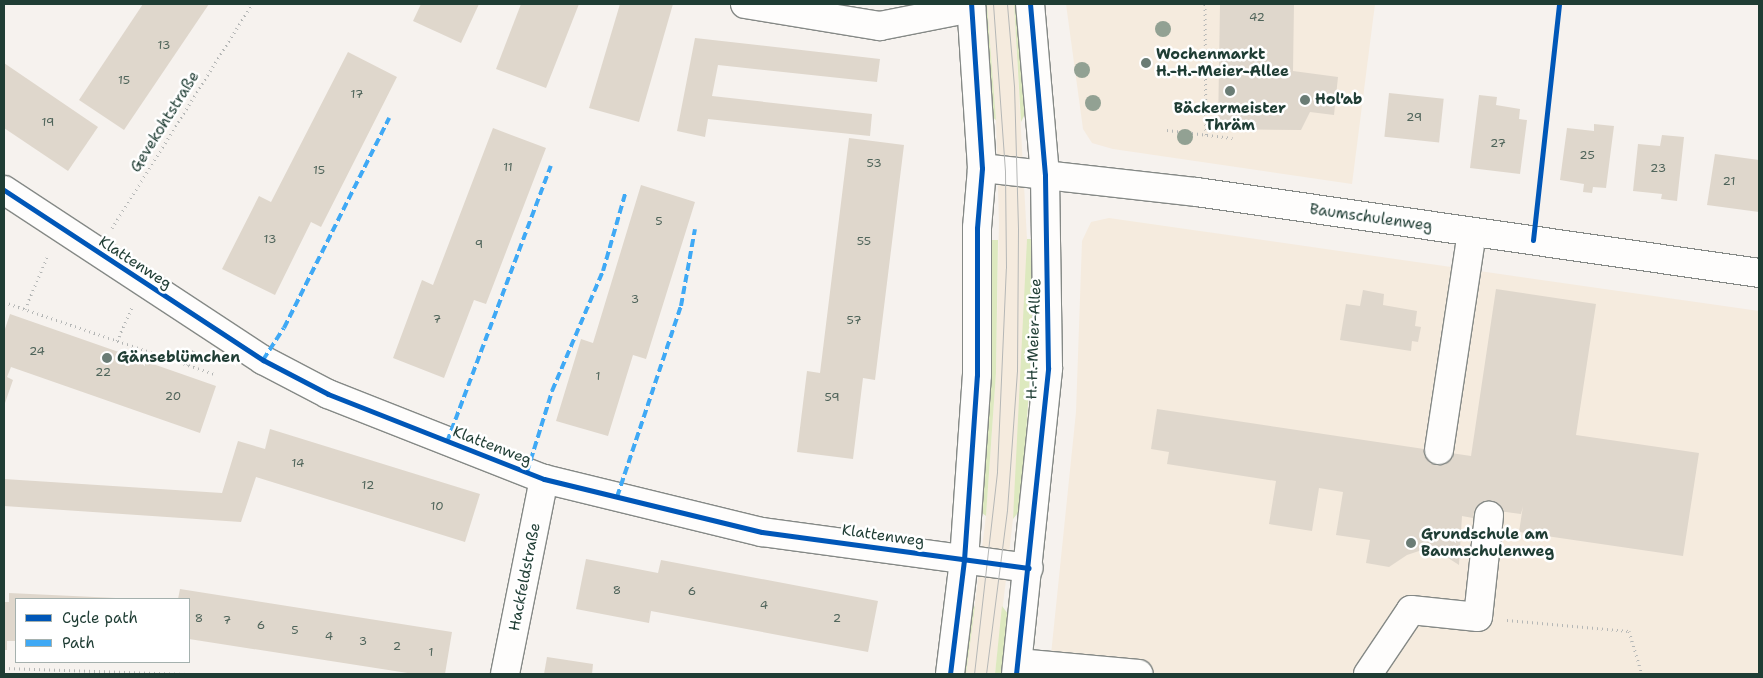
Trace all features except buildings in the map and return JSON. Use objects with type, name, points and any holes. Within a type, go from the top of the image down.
[{"type":"street","points":[[745,4],[880,26],[971,6],[982,168],[977,228],[977,374],[964,560],[950,674]]},
{"type":"street","name":"H.-H.-Meier-Allee","points":[[1017,669],[1029,568],[1048,368],[1045,175],[1030,4]]},
{"type":"street","name":"Baumschulenweg","points":[[982,168],[1197,192],[1759,273]]},
{"type":"street","name":"Klattenweg","points":[[4,190],[97,253],[263,360],[328,394],[544,479],[762,532],[1029,568]]},
{"type":"street","points":[[1439,450],[1472,232]]},
{"type":"street","name":"Hackfeldstraße","points":[[505,674],[544,479]]},
{"type":"street","points":[[1368,674],[1411,610],[1478,617],[1489,516]]},
{"type":"street","points":[[1017,669],[1138,674]]},
{"type":"path","points":[[1205,4],[1206,134]]},
{"type":"path","points":[[1167,130],[1233,138]]},
{"type":"path","points":[[25,309],[60,228]]},
{"type":"path","points":[[4,302],[214,374]]},
{"type":"path","points":[[117,341],[123,325]]},
{"type":"path","points":[[187,365],[192,354]]},
{"type":"path","points":[[1478,617],[1629,631],[1642,674]]},
{"type":"path","points":[[4,668],[187,674]]},
{"type":"shaded area","points":[[987,4],[1014,4],[1027,239],[1024,371],[1013,519],[995,674],[966,674],[986,516],[996,373],[999,223],[996,120]]},
{"type":"shaded area","points":[[1066,4],[1375,4],[1352,184],[1113,149],[1092,143],[1083,129]]},
{"type":"shaded area","name":"Grundschule am Baumschulenweg","points":[[1109,218],[1759,311],[1759,674],[1049,674],[1076,412],[1082,241],[1091,222]]},
{"type":"green space","points":[[981,4],[987,4],[996,120],[991,116]]},
{"type":"green space","points":[[1014,4],[1021,4],[1026,112],[1021,122]]},
{"type":"green space","points":[[1027,239],[1039,239],[1021,509],[1013,519]]},
{"type":"green space","points":[[987,240],[998,240],[996,373],[986,516],[982,513],[989,373]]},
{"type":"green space","points":[[975,606],[966,674],[961,674],[969,612]]},
{"type":"green space","points":[[1002,606],[1008,614],[1008,629],[1003,674],[995,674]]},
{"type":"tram line","points":[[974,674],[997,471],[1006,268],[1005,171],[993,4]]},
{"type":"tram line","points":[[986,674],[1007,510],[1017,371],[1018,228],[1014,86],[1007,4]]},
{"type":"marked path","points":[[263,360],[284,328],[389,118]]},
{"type":"marked path","points":[[447,442],[551,166]]},
{"type":"marked path","points":[[527,472],[552,391],[603,271],[626,191]]},
{"type":"marked path","points":[[617,497],[681,306],[695,229]]},
{"type":"cycle path","points":[[950,674],[964,560],[977,375],[977,228],[982,168],[971,4]]},
{"type":"cycle path","points":[[1016,674],[1048,368],[1045,175],[1030,4]]},
{"type":"cycle path","points":[[1533,240],[1559,4]]},
{"type":"cycle path","points":[[4,190],[263,360],[328,394],[544,479],[762,532],[1029,568]]},
{"type":"place","name":"Wochenmarkt H.-H.-Meier-Allee","points":[[1146,63]]},
{"type":"place","name":"Bäckermeister Thräm","points":[[1230,91]]},
{"type":"place","name":"Hol'ab","points":[[1305,100]]},
{"type":"place","name":"Gänseblümchen","points":[[107,358]]},
{"type":"place","name":"Grundschule am Baumschulenweg","points":[[1411,543]]}]
